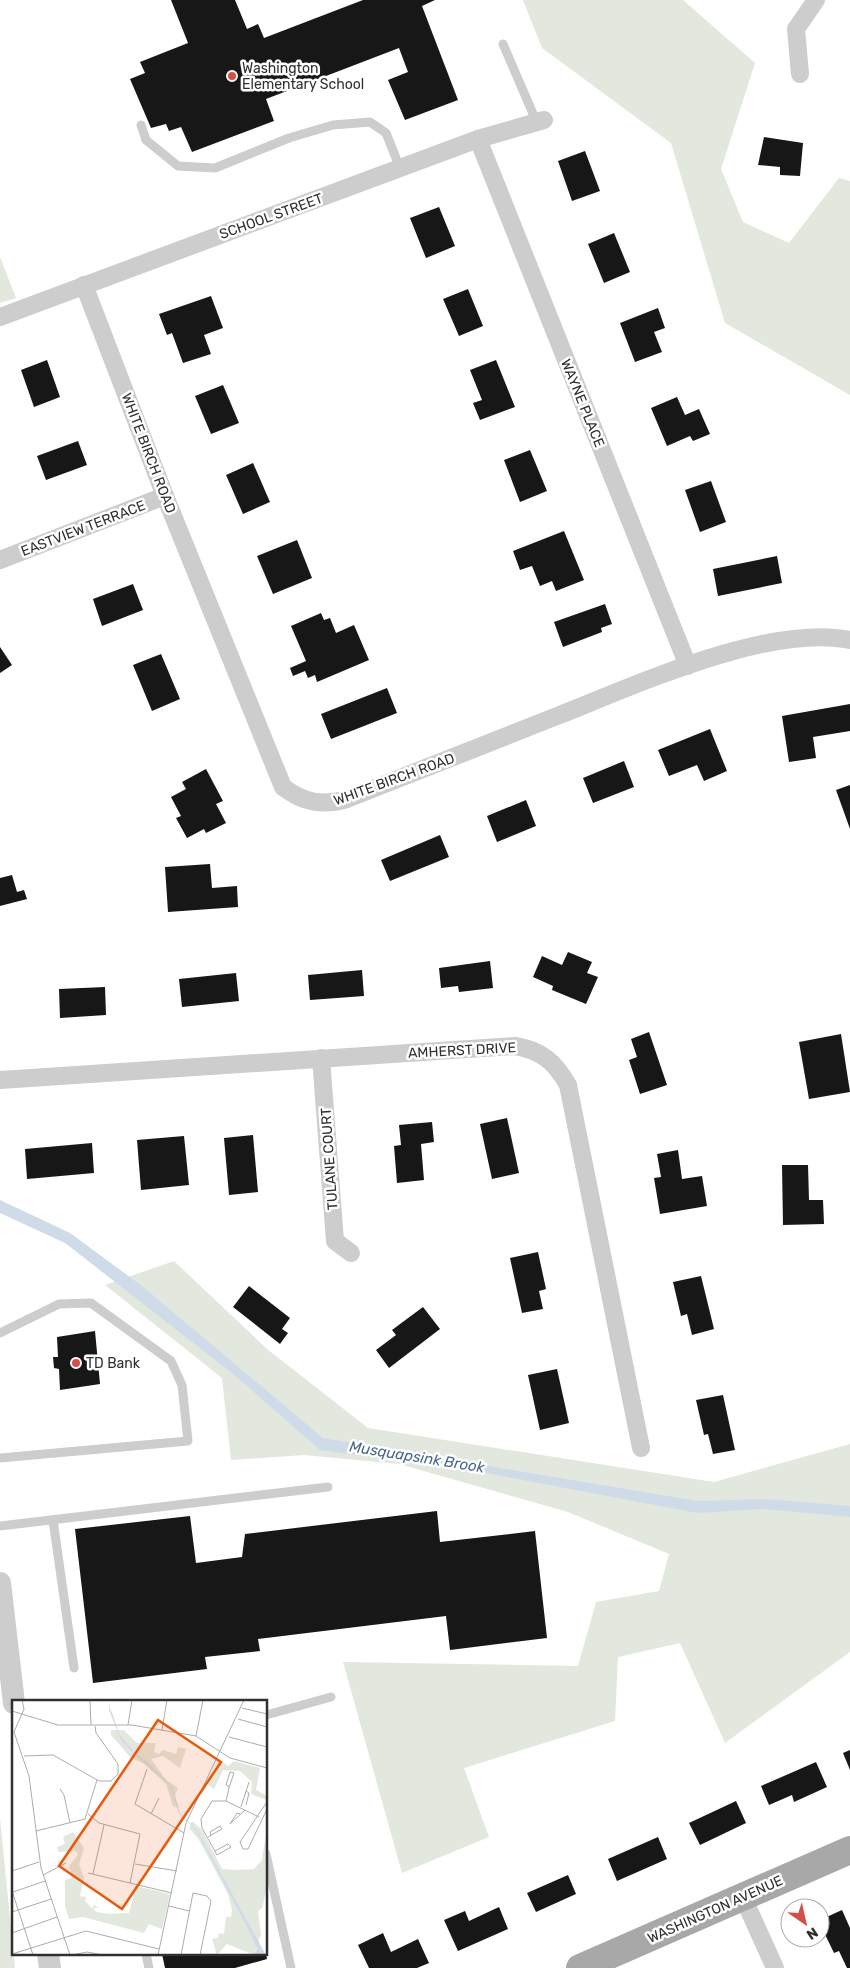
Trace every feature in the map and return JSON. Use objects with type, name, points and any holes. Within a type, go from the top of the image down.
[{"type":"main road","name":"WASHINGTON AVENUE","points":[[580,1968],[850,1850]]},
{"type":"street","points":[[800,74],[796,29],[816,0]]},
{"type":"street","name":"SCHOOL STREET","points":[[0,317],[478,139],[540,121]]},
{"type":"street","name":"WAYNE PLACE","points":[[478,139],[688,666]]},
{"type":"street","name":"WHITE BIRCH ROAD","points":[[84,285],[165,496],[283,788],[297,798],[315,804],[332,804],[347,800],[688,666],[752,646],[815,637],[850,640]]},
{"type":"street","name":"EASTVIEW TERRACE","points":[[0,560],[165,496]]},
{"type":"street","name":"AMHERST DRIVE","points":[[0,1080],[515,1046],[530,1048],[546,1056],[559,1068],[568,1085],[641,1448]]},
{"type":"street","name":"TULANE COURT","points":[[321,1058],[335,1241],[351,1253]]},
{"type":"street","points":[[0,1583],[14,1700]]},
{"type":"street","points":[[743,1897],[775,1968]]},
{"type":"lane","points":[[503,44],[540,121]]},
{"type":"lane","points":[[141,125],[146,140],[178,166],[215,168],[289,138],[333,125],[370,122],[386,133],[400,168]]},
{"type":"lane","points":[[0,1333],[59,1304],[91,1303],[170,1361],[182,1385],[188,1441],[0,1458]]},
{"type":"lane","points":[[0,1526],[328,1487]]},
{"type":"lane","points":[[54,1520],[74,1668]]},
{"type":"lane","points":[[268,1714],[331,1697]]},
{"type":"lane","points":[[268,1863],[291,1968]]},
{"type":"shaded area","points":[[523,0],[683,0],[755,63],[721,169],[743,222],[789,243],[839,178],[850,181],[850,395],[725,323],[671,143],[542,48]]},
{"type":"shaded area","points":[[0,257],[16,298],[0,303]]},
{"type":"shaded area","points":[[174,1261],[267,1349],[368,1428],[714,1482],[850,1444],[850,1652],[725,1743],[680,1643],[618,1657],[615,1721],[464,1768],[489,1837],[402,1873],[343,1662],[578,1666],[596,1602],[659,1591],[669,1554],[568,1512],[399,1464],[304,1455],[231,1460],[222,1378],[105,1285]]},
{"type":"shaded area","points":[[0,1818],[12,1938],[12,1956],[14,1956],[15,1968],[0,1968]]},
{"type":"water","points":[[0,1200],[70,1233],[142,1286],[323,1438],[697,1501],[765,1499],[850,1506],[850,1517],[764,1509],[697,1513],[475,1471],[320,1450],[232,1373],[65,1243],[0,1213]]},
{"type":"building","name":"Washington Elementary School","points":[[171,0],[235,0],[247,29],[258,24],[264,38],[363,0],[435,0],[422,6],[458,100],[405,120],[388,80],[408,72],[399,48],[266,99],[274,121],[192,152],[181,127],[169,131],[166,124],[151,128],[130,79],[145,73],[140,62],[188,43]]},
{"type":"building","points":[[764,137],[803,143],[800,176],[780,175],[780,167],[758,165]]},
{"type":"building","points":[[585,151],[600,191],[572,201],[558,161]]},
{"type":"building","points":[[439,207],[455,246],[426,258],[410,218]]},
{"type":"building","points":[[614,233],[630,272],[604,283],[588,244]]},
{"type":"building","points":[[468,289],[483,326],[459,336],[443,299]]},
{"type":"building","points":[[211,296],[223,328],[204,335],[211,354],[183,363],[172,333],[167,335],[159,314]]},
{"type":"building","points":[[658,308],[665,328],[654,332],[662,352],[635,362],[620,323]]},
{"type":"building","points":[[47,360],[60,397],[34,407],[21,370]]},
{"type":"building","points":[[496,360],[515,407],[480,420],[473,403],[482,400],[470,370]]},
{"type":"building","points":[[223,385],[239,423],[211,434],[195,396]]},
{"type":"building","points":[[677,397],[685,415],[699,409],[710,434],[693,441],[690,436],[667,446],[651,408]]},
{"type":"building","points":[[78,441],[87,465],[46,480],[37,456]]},
{"type":"building","points":[[530,450],[547,491],[520,502],[504,460]]},
{"type":"building","points":[[253,463],[270,502],[243,514],[226,475]]},
{"type":"building","points":[[711,481],[726,522],[700,532],[685,490]]},
{"type":"building","points":[[564,531],[584,580],[556,591],[552,581],[540,586],[532,566],[520,570],[513,551]]},
{"type":"building","points":[[297,540],[312,578],[273,594],[257,556]]},
{"type":"building","points":[[777,556],[782,583],[718,596],[713,569]]},
{"type":"building","points":[[133,584],[143,610],[102,626],[93,599]]},
{"type":"building","points":[[605,604],[612,624],[601,628],[602,632],[563,647],[554,622]]},
{"type":"building","points":[[321,613],[324,620],[330,618],[336,633],[354,625],[369,660],[317,682],[315,675],[308,678],[305,671],[293,676],[290,668],[306,661],[291,626]]},
{"type":"building","points":[[0,647],[12,665],[0,673]]},
{"type":"building","points":[[161,654],[180,699],[152,711],[133,665]]},
{"type":"building","points":[[387,688],[397,713],[331,739],[321,714]]},
{"type":"building","points":[[850,704],[850,731],[813,737],[816,758],[789,762],[782,716]]},
{"type":"building","points":[[710,729],[727,771],[704,781],[697,765],[669,776],[658,750]]},
{"type":"building","points":[[624,761],[634,787],[593,803],[583,778]]},
{"type":"building","points":[[206,769],[223,801],[216,804],[226,823],[206,833],[204,829],[187,838],[176,818],[181,816],[171,797],[186,789],[182,782]]},
{"type":"building","points":[[850,785],[850,829],[836,790]]},
{"type":"building","points":[[526,800],[536,826],[497,842],[487,816]]},
{"type":"building","points":[[440,835],[449,857],[390,881],[381,860]]},
{"type":"building","points":[[210,864],[212,888],[237,886],[238,907],[168,912],[165,867]]},
{"type":"building","points":[[12,875],[17,892],[24,890],[27,899],[0,906],[0,878]]},
{"type":"building","points":[[568,952],[592,962],[587,973],[598,977],[586,1004],[552,990],[553,986],[533,977],[542,956],[562,965]]},
{"type":"building","points":[[490,961],[493,988],[459,992],[458,986],[441,988],[439,968]]},
{"type":"building","points":[[362,970],[364,996],[310,1000],[308,975]]},
{"type":"building","points":[[236,973],[239,1001],[182,1007],[179,979]]},
{"type":"building","points":[[105,987],[106,1015],[60,1018],[59,989]]},
{"type":"building","points":[[649,1032],[667,1085],[640,1094],[629,1060],[637,1057],[631,1039]]},
{"type":"building","points":[[841,1034],[850,1092],[809,1099],[799,1042]]},
{"type":"building","points":[[507,1118],[519,1173],[492,1179],[480,1124]]},
{"type":"building","points":[[432,1122],[434,1142],[421,1144],[424,1180],[397,1183],[394,1146],[401,1145],[399,1125]]},
{"type":"building","points":[[253,1135],[258,1192],[229,1195],[224,1138]]},
{"type":"building","points":[[184,1136],[189,1185],[141,1190],[137,1140]]},
{"type":"building","points":[[92,1143],[94,1173],[27,1179],[25,1149]]},
{"type":"building","points":[[678,1150],[682,1179],[702,1176],[707,1206],[660,1214],[654,1178],[661,1177],[657,1154]]},
{"type":"building","points":[[782,1165],[808,1165],[809,1200],[823,1200],[824,1224],[783,1225]]},
{"type":"building","points":[[538,1252],[546,1289],[539,1291],[543,1309],[522,1313],[510,1258]]},
{"type":"building","points":[[701,1276],[714,1329],[692,1335],[687,1314],[681,1316],[673,1282]]},
{"type":"building","points":[[249,1286],[290,1318],[282,1329],[288,1333],[280,1344],[233,1307]]},
{"type":"building","points":[[423,1307],[440,1329],[389,1368],[376,1350],[396,1335],[392,1330]]},
{"type":"building","name":"TD Bank","points":[[95,1331],[100,1384],[60,1390],[59,1369],[54,1368],[53,1357],[58,1357],[57,1337]]},
{"type":"building","points":[[557,1369],[569,1423],[540,1430],[528,1375]]},
{"type":"building","points":[[723,1395],[735,1450],[713,1454],[708,1434],[704,1435],[696,1400]]},
{"type":"building","points":[[437,1511],[440,1542],[535,1531],[547,1638],[450,1650],[446,1616],[258,1639],[260,1651],[205,1657],[207,1669],[93,1683],[75,1529],[190,1516],[196,1563],[242,1557],[245,1534]]},
{"type":"building","points":[[850,1750],[850,1770],[843,1753]]},
{"type":"building","points":[[816,1762],[827,1787],[794,1802],[792,1795],[769,1805],[761,1786]]},
{"type":"building","points":[[736,1801],[746,1823],[700,1845],[689,1823]]},
{"type":"building","points":[[658,1837],[667,1859],[617,1881],[608,1859]]},
{"type":"building","points":[[568,1875],[576,1894],[536,1912],[527,1893]]},
{"type":"building","points":[[499,1907],[508,1929],[458,1951],[444,1920],[465,1911],[469,1921]]},
{"type":"building","points":[[842,1910],[850,1928],[850,1968],[847,1968],[839,1951],[834,1953],[830,1945],[830,1915]]},
{"type":"building","points":[[383,1933],[391,1952],[418,1939],[429,1963],[417,1968],[369,1968],[358,1945]]},
{"type":"building","points":[[162,1956],[266,1956],[267,1959],[235,1968],[165,1968]]},
{"type":"waterway","name":"Musquapsink Brook","points":[[383,1449],[435,1457]]},
{"type":"place","name":"Washington Elementary School","points":[[232,76]]},
{"type":"place","name":"TD Bank","points":[[76,1363]]}]
